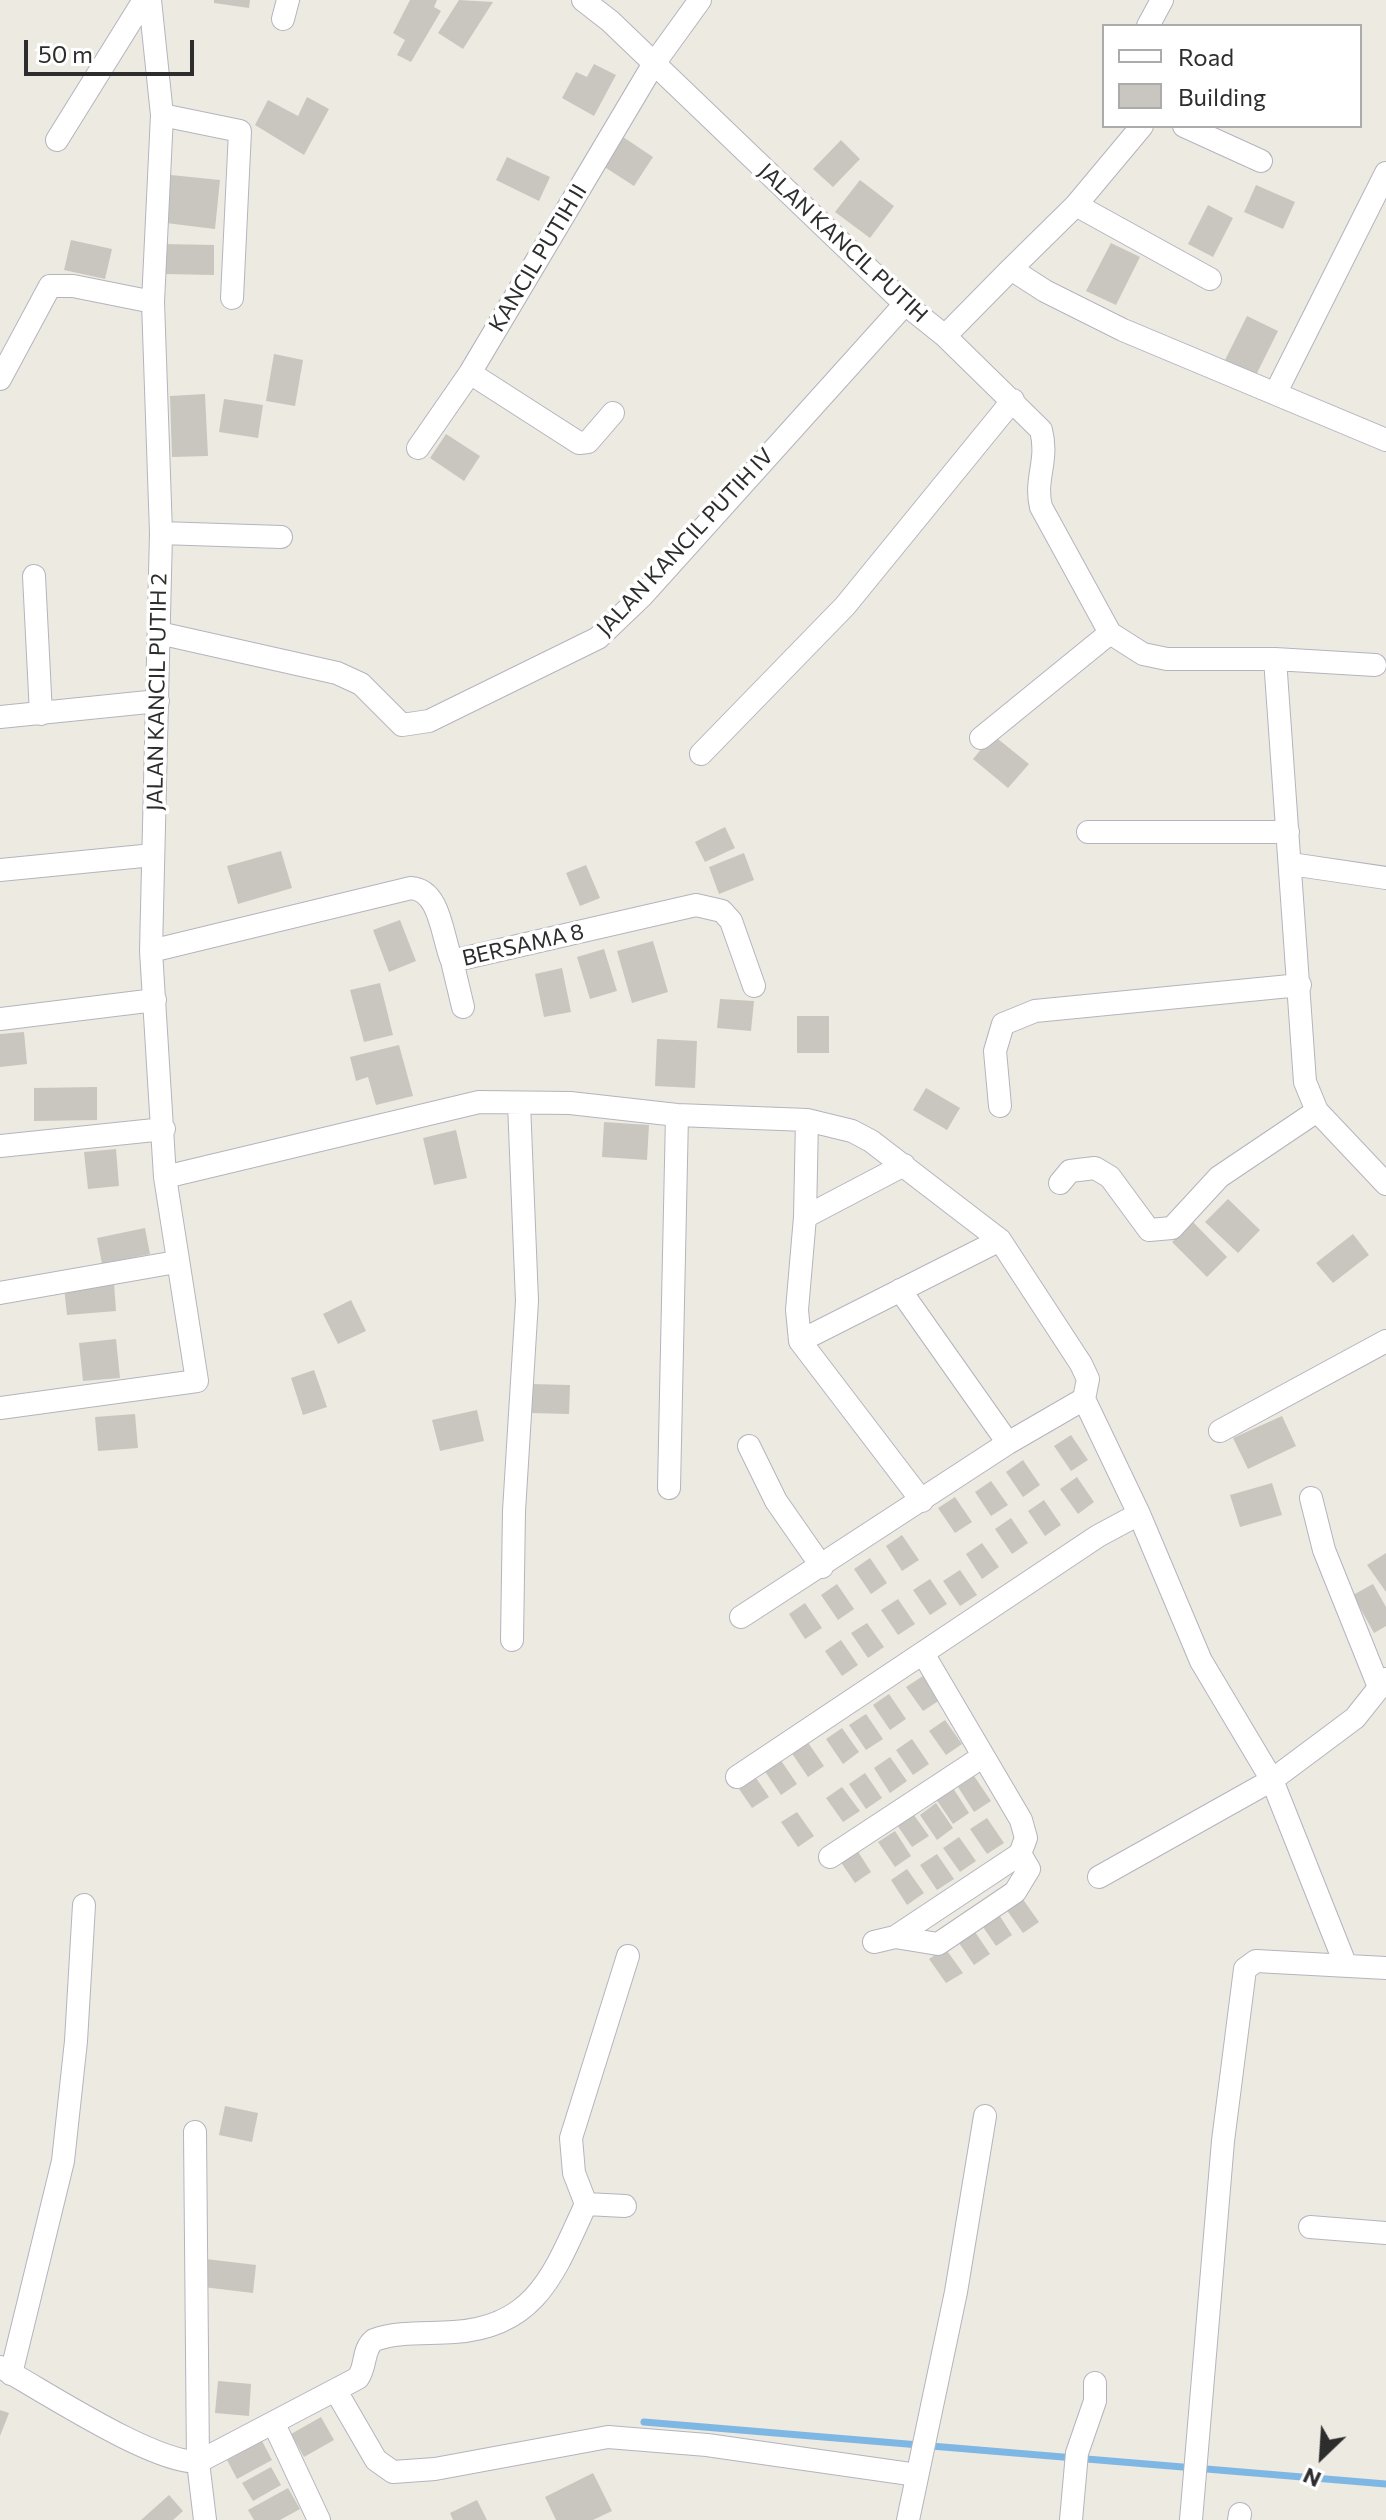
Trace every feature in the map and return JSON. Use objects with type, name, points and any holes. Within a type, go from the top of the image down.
[{"type":"street","points":[[57,140],[144,0]]},
{"type":"street","name":"JALAN KANCIL PUTIH 2","points":[[0,1408],[197,1381],[165,1177],[151,951],[161,533],[153,302],[162,115],[150,0]]},
{"type":"street","name":"JALAN KANCIL PUTIH","points":[[583,0],[610,21],[905,304],[945,336],[1076,205],[1140,128]]},
{"type":"street","name":"KANCIL PUTIH II","points":[[418,448],[470,373],[653,65],[700,0]]},
{"type":"street","points":[[1149,24],[1162,0]]},
{"type":"street","points":[[162,115],[240,131],[232,298]]},
{"type":"street","points":[[1188,128],[1261,161]]},
{"type":"street","points":[[1276,392],[1386,173]]},
{"type":"street","points":[[1076,205],[1210,279]]},
{"type":"street","points":[[1011,269],[1045,291],[1123,330],[1385,438]]},
{"type":"street","points":[[0,379],[50,286],[73,286],[153,302]]},
{"type":"street","name":"JALAN KANCIL PUTIH IV","points":[[159,633],[337,673],[361,684],[402,725],[429,721],[598,638],[643,595],[905,304]]},
{"type":"street","points":[[945,336],[1041,430],[1047,451],[1038,493],[1041,507],[1110,633],[1143,654],[1167,659],[1275,659],[1375,665]]},
{"type":"street","points":[[470,373],[579,443],[588,442],[613,413]]},
{"type":"street","points":[[701,754],[845,606],[1013,400]]},
{"type":"street","points":[[161,533],[281,537]]},
{"type":"street","points":[[34,576],[41,714]]},
{"type":"street","points":[[981,738],[1110,633]]},
{"type":"street","points":[[1275,659],[1305,1082],[1317,1111],[1378,1162],[1386,1184]]},
{"type":"street","points":[[0,717],[158,701]]},
{"type":"street","points":[[1088,832],[1288,832]]},
{"type":"street","points":[[0,870],[153,855]]},
{"type":"street","points":[[1291,864],[1386,878]]},
{"type":"street","name":"BERSAMA 8","points":[[151,951],[411,888],[427,894],[435,904],[442,940],[452,961],[696,905],[722,911],[731,921],[754,986]]},
{"type":"street","points":[[452,961],[463,1007]]},
{"type":"street","points":[[1000,1106],[995,1051],[1003,1024],[1011,1018],[1035,1011],[1300,985]]},
{"type":"street","points":[[0,1019],[155,1000]]},
{"type":"street","points":[[165,1177],[479,1102],[570,1103],[677,1115],[807,1120],[852,1131],[904,1165],[1000,1240],[1081,1364],[1088,1379],[1084,1399],[1139,1514],[1201,1661],[1272,1780],[1346,1966]]},
{"type":"street","points":[[512,1640],[514,1511],[527,1301],[519,1103]]},
{"type":"street","points":[[1060,1183],[1070,1171],[1095,1168],[1110,1177],[1149,1230],[1172,1228],[1219,1177],[1317,1111]]},
{"type":"street","points":[[669,1488],[677,1115]]},
{"type":"street","points":[[807,1120],[805,1217],[797,1310],[800,1341],[922,1501]]},
{"type":"street","points":[[0,1146],[164,1129]]},
{"type":"street","points":[[805,1217],[904,1165]]},
{"type":"street","points":[[800,1341],[1000,1240]]},
{"type":"street","points":[[0,1293],[176,1262]]},
{"type":"street","points":[[900,1290],[1008,1443]]},
{"type":"street","points":[[1220,1431],[1386,1341]]},
{"type":"street","points":[[741,1617],[1008,1443],[1084,1399]]},
{"type":"street","points":[[749,1446],[776,1501],[822,1567]]},
{"type":"street","points":[[1099,1877],[1272,1780],[1355,1718],[1382,1683],[1324,1550],[1311,1498]]},
{"type":"street","points":[[737,1777],[1098,1536],[1139,1514]]},
{"type":"street","points":[[884,1940],[938,1944],[1015,1892],[1029,1869],[1020,1854],[1026,1838],[1021,1820],[924,1655]]},
{"type":"street","points":[[830,1857],[982,1757]]},
{"type":"street","points":[[84,1905],[76,2041],[63,2161],[6,2370],[150,2450],[184,2462],[198,2462],[358,2378],[364,2368],[366,2348],[374,2340],[473,2331],[509,2320],[554,2273],[586,2204],[574,2173],[571,2138],[628,1956]]},
{"type":"street","points":[[1191,2520],[1223,2141],[1245,1969],[1256,1961],[1386,1968]]},
{"type":"street","points":[[908,2520],[956,2292],[985,2116]]},
{"type":"street","points":[[195,2132],[198,2462],[205,2520]]},
{"type":"street","points":[[586,2204],[625,2206]]},
{"type":"street","points":[[1310,2227],[1386,2233]]},
{"type":"street","points":[[1071,2520],[1076,2462],[1095,2401],[1095,2383]]},
{"type":"street","points":[[336,2391],[376,2460],[393,2472],[435,2469],[608,2437],[921,2459]]},
{"type":"street","points":[[274,2424],[319,2520]]},
{"type":"building","points":[[214,0],[250,0],[249,8],[214,3]]},
{"type":"building","points":[[410,0],[437,0],[434,7],[441,11],[411,62],[397,55],[405,40],[393,33]]},
{"type":"building","points":[[459,0],[493,2],[463,49],[438,33]]},
{"type":"building","points":[[594,64],[616,75],[594,116],[562,98],[576,72],[587,77]]},
{"type":"building","points":[[307,97],[329,109],[304,155],[255,125],[268,100],[298,116]]},
{"type":"building","points":[[623,137],[653,157],[634,186],[603,166]]},
{"type":"building","points":[[841,140],[860,159],[833,187],[813,169]]},
{"type":"building","points":[[507,157],[550,177],[539,201],[496,180]]},
{"type":"building","points":[[171,175],[220,180],[215,229],[166,223]]},
{"type":"building","points":[[860,180],[894,206],[870,238],[835,212]]},
{"type":"building","points":[[1256,185],[1295,202],[1283,229],[1244,212]]},
{"type":"building","points":[[1208,205],[1233,218],[1213,257],[1188,244]]},
{"type":"building","points":[[71,240],[112,249],[105,279],[64,270]]},
{"type":"building","points":[[1111,243],[1140,257],[1116,305],[1086,291]]},
{"type":"building","points":[[164,244],[214,245],[214,275],[164,274]]},
{"type":"building","points":[[1247,316],[1278,331],[1256,375],[1225,360]]},
{"type":"building","points":[[274,354],[303,360],[295,406],[266,401]]},
{"type":"building","points":[[205,394],[208,456],[172,457],[170,396]]},
{"type":"building","points":[[224,399],[263,405],[258,438],[219,432]]},
{"type":"building","points":[[446,434],[480,456],[464,481],[430,458]]},
{"type":"building","points":[[993,735],[1029,764],[1008,788],[973,759]]},
{"type":"building","points":[[725,827],[735,848],[705,862],[695,842]]},
{"type":"building","points":[[281,851],[292,888],[238,904],[227,866]]},
{"type":"building","points":[[744,853],[754,880],[719,894],[709,867]]},
{"type":"building","points":[[586,865],[600,898],[580,906],[566,873]]},
{"type":"building","points":[[400,920],[416,961],[389,972],[373,930]]},
{"type":"building","points":[[653,941],[668,992],[632,1003],[617,951]]},
{"type":"building","points":[[604,949],[617,991],[590,999],[577,957]]},
{"type":"building","points":[[562,968],[571,1012],[544,1017],[535,974]]},
{"type":"building","points":[[380,983],[393,1035],[364,1042],[350,990]]},
{"type":"building","points":[[720,999],[754,1001],[751,1031],[717,1028]]},
{"type":"building","points":[[797,1016],[829,1016],[829,1053],[797,1053]]},
{"type":"building","points":[[24,1032],[27,1064],[0,1067],[0,1034]]},
{"type":"building","points":[[657,1039],[697,1041],[695,1088],[655,1086]]},
{"type":"building","points":[[399,1045],[413,1096],[376,1105],[368,1077],[356,1081],[350,1057]]},
{"type":"building","points":[[97,1087],[97,1120],[34,1121],[34,1088]]},
{"type":"building","points":[[926,1088],[960,1108],[947,1130],[913,1110]]},
{"type":"building","points":[[604,1122],[649,1125],[647,1160],[602,1157]]},
{"type":"building","points":[[456,1130],[467,1178],[434,1185],[423,1138]]},
{"type":"building","points":[[116,1149],[119,1186],[88,1189],[84,1152]]},
{"type":"building","points":[[1228,1199],[1260,1230],[1238,1253],[1205,1222]]},
{"type":"building","points":[[1193,1222],[1227,1257],[1207,1277],[1172,1242]]},
{"type":"building","points":[[145,1228],[150,1254],[102,1264],[97,1238]]},
{"type":"building","points":[[1353,1234],[1369,1255],[1333,1283],[1316,1263]]},
{"type":"building","points":[[114,1283],[116,1311],[67,1315],[64,1287]]},
{"type":"building","points":[[351,1300],[366,1331],[338,1344],[323,1314]]},
{"type":"building","points":[[116,1339],[120,1378],[83,1381],[79,1343]]},
{"type":"building","points":[[314,1370],[327,1407],[303,1415],[291,1378]]},
{"type":"building","points":[[531,1384],[570,1385],[569,1414],[530,1413]]},
{"type":"building","points":[[477,1410],[484,1441],[440,1451],[432,1420]]},
{"type":"building","points":[[135,1414],[138,1448],[98,1451],[95,1417]]},
{"type":"building","points":[[1282,1416],[1296,1446],[1248,1469],[1233,1438]]},
{"type":"building","points":[[1071,1435],[1088,1460],[1071,1471],[1054,1446]]},
{"type":"building","points":[[1023,1460],[1040,1485],[1023,1497],[1006,1472]]},
{"type":"building","points":[[1077,1477],[1094,1502],[1078,1514],[1060,1489]]},
{"type":"building","points":[[991,1481],[1008,1505],[991,1516],[975,1492]]},
{"type":"building","points":[[1272,1483],[1282,1515],[1240,1527],[1230,1495]]},
{"type":"building","points":[[955,1497],[972,1522],[955,1533],[938,1508]]},
{"type":"building","points":[[1044,1500],[1061,1525],[1045,1536],[1028,1511]]},
{"type":"building","points":[[1011,1518],[1028,1543],[1012,1554],[995,1529]]},
{"type":"building","points":[[902,1535],[919,1560],[902,1571],[886,1546]]},
{"type":"building","points":[[982,1543],[999,1567],[982,1579],[966,1554]]},
{"type":"building","points":[[1386,1553],[1386,1592],[1367,1565]]},
{"type":"building","points":[[870,1558],[887,1583],[871,1594],[854,1569]]},
{"type":"building","points":[[960,1570],[977,1595],[960,1606],[943,1581]]},
{"type":"building","points":[[930,1579],[947,1604],[930,1615],[913,1590]]},
{"type":"building","points":[[837,1584],[854,1609],[838,1620],[821,1595]]},
{"type":"building","points":[[1373,1584],[1386,1607],[1386,1626],[1374,1633],[1353,1595]]},
{"type":"building","points":[[898,1599],[915,1624],[898,1635],[881,1610]]},
{"type":"building","points":[[805,1603],[822,1628],[805,1639],[789,1614]]},
{"type":"building","points":[[867,1623],[884,1647],[868,1658],[851,1633]]},
{"type":"building","points":[[841,1640],[858,1665],[842,1676],[825,1651]]},
{"type":"building","points":[[923,1676],[940,1700],[923,1711],[906,1687]]},
{"type":"building","points":[[889,1694],[906,1719],[890,1730],[873,1705]]},
{"type":"building","points":[[866,1714],[883,1739],[866,1750],[849,1725]]},
{"type":"building","points":[[945,1720],[962,1744],[946,1755],[929,1731]]},
{"type":"building","points":[[842,1728],[859,1752],[843,1764],[826,1739]]},
{"type":"building","points":[[912,1739],[929,1764],[913,1775],[896,1750]]},
{"type":"building","points":[[807,1741],[824,1766],[808,1777],[791,1752]]},
{"type":"building","points":[[890,1757],[907,1781],[890,1793],[874,1768]]},
{"type":"building","points":[[780,1759],[797,1784],[781,1795],[764,1770]]},
{"type":"building","points":[[752,1772],[769,1797],[752,1808],[735,1783]]},
{"type":"building","points":[[865,1773],[882,1798],[866,1809],[849,1784]]},
{"type":"building","points":[[974,1776],[991,1801],[974,1812],[958,1787]]},
{"type":"building","points":[[842,1787],[860,1811],[843,1822],[826,1798]]},
{"type":"building","points":[[953,1788],[969,1813],[953,1824],[936,1799]]},
{"type":"building","points":[[936,1803],[953,1828],[937,1840],[920,1815]]},
{"type":"building","points":[[911,1811],[929,1836],[912,1847],[895,1822]]},
{"type":"building","points":[[797,1812],[814,1836],[798,1847],[781,1822]]},
{"type":"building","points":[[987,1818],[1004,1843],[987,1854],[970,1829]]},
{"type":"building","points":[[895,1831],[911,1856],[895,1867],[878,1842]]},
{"type":"building","points":[[959,1837],[976,1861],[960,1872],[943,1848]]},
{"type":"building","points":[[855,1847],[871,1872],[855,1883],[838,1858]]},
{"type":"building","points":[[937,1854],[954,1879],[937,1890],[920,1865]]},
{"type":"building","points":[[907,1869],[924,1893],[907,1905],[891,1880]]},
{"type":"building","points":[[1022,1898],[1039,1922],[1023,1933],[1006,1909]]},
{"type":"building","points":[[996,1910],[1012,1935],[996,1946],[979,1921]]},
{"type":"building","points":[[973,1929],[990,1954],[974,1965],[957,1940]]},
{"type":"building","points":[[945,1948],[963,1973],[946,1983],[929,1959]]},
{"type":"building","points":[[225,2106],[258,2113],[252,2142],[219,2135]]},
{"type":"building","points":[[206,2259],[256,2265],[253,2293],[203,2287]]},
{"type":"building","points":[[218,2381],[251,2384],[249,2416],[215,2413]]},
{"type":"building","points":[[0,2410],[9,2413],[0,2436]]},
{"type":"building","points":[[321,2417],[334,2440],[304,2457],[291,2434]]},
{"type":"building","points":[[262,2441],[272,2460],[237,2479],[227,2460]]},
{"type":"building","points":[[271,2467],[281,2485],[253,2501],[242,2483]]},
{"type":"building","points":[[593,2473],[612,2511],[593,2520],[556,2520],[545,2497]]},
{"type":"building","points":[[288,2488],[300,2509],[280,2520],[254,2520],[248,2510]]},
{"type":"building","points":[[169,2495],[183,2511],[173,2520],[141,2520]]},
{"type":"building","points":[[477,2500],[487,2520],[453,2520],[450,2513]]},
{"type":"waterway","points":[[644,2422],[1386,2484]]}]
